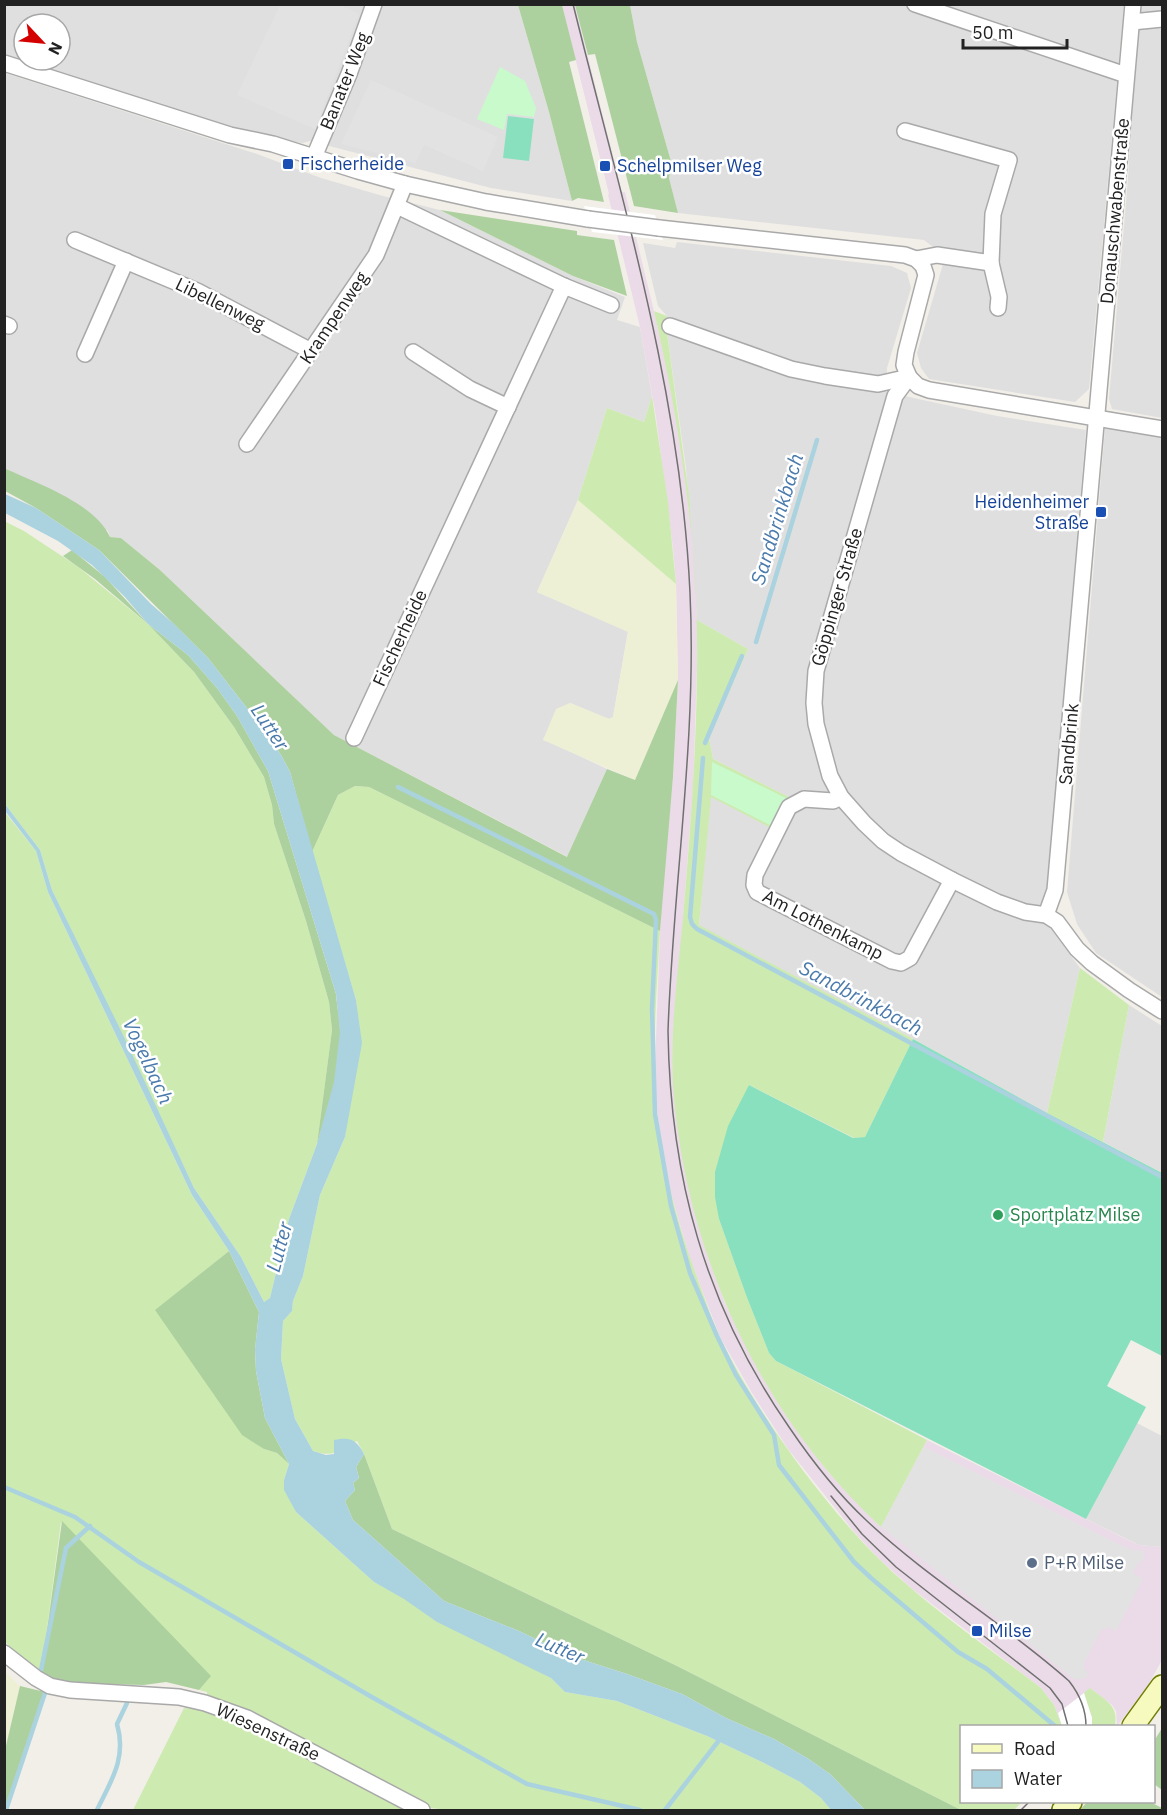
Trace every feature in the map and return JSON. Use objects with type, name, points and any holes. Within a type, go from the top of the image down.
[{"type":"main road","points":[[1134,1725],[1162,1686]]},
{"type":"street","name":"Banater Weg","points":[[314,157],[349,74],[374,4]]},
{"type":"street","points":[[915,4],[1126,75]]},
{"type":"street","name":"Donauschwabenstraße","points":[[1098,418],[1133,4]]},
{"type":"street","points":[[1132,22],[1162,19]]},
{"type":"street","points":[[4,63],[230,135],[273,144],[405,184],[497,204],[659,228],[905,255],[916,259],[923,266],[926,275],[904,365],[909,377],[918,386],[929,390],[1162,429]]},
{"type":"street","points":[[905,131],[1009,160],[993,214],[991,263],[999,297],[998,308]]},
{"type":"street","name":"Krampenweg","points":[[247,444],[376,255],[405,184]]},
{"type":"street","points":[[397,206],[564,286],[611,305]]},
{"type":"street","name":"Libellenweg","points":[[75,240],[197,291],[311,351]]},
{"type":"street","points":[[916,259],[937,255],[991,263]]},
{"type":"street","points":[[85,354],[126,261]]},
{"type":"street","name":"Fischerheide","points":[[354,738],[564,286]]},
{"type":"street","points":[[670,326],[791,369],[878,384],[909,377]]},
{"type":"street","points":[[413,351],[470,389],[508,407]]},
{"type":"street","name":"Göppinger Straße","points":[[909,377],[896,396],[816,671],[814,703],[816,724],[830,776],[841,797],[864,824],[883,841],[952,880],[997,902],[1025,912],[1046,915]]},
{"type":"street","name":"Sandbrink","points":[[1046,915],[1055,890],[1098,418]]},
{"type":"street","name":"Am Lothenkamp","points":[[841,797],[833,801],[804,798],[789,807],[755,876],[754,885],[757,892],[882,956],[901,963],[910,958],[952,880]]},
{"type":"street","points":[[1046,915],[1057,922],[1077,949],[1092,963],[1162,1011]]},
{"type":"street","name":"Wiesenstraße","points":[[4,1653],[50,1686],[70,1690],[178,1697],[206,1703],[247,1718],[422,1810]]},
{"type":"shaded area","points":[[5,5],[518,5],[572,201],[491,188],[310,141],[295,142],[210,122],[57,72],[72,72],[72,12],[12,12],[12,57],[5,55]]},
{"type":"shaded area","points":[[280,5],[340,5],[359,14],[315,129],[237,95]]},
{"type":"shaded area","points":[[562,5],[575,5],[622,192],[625,192],[668,370],[685,471],[693,552],[697,670],[693,789],[683,917],[681,1145],[692,1199],[710,1262],[725,1303],[771,1391],[800,1435],[830,1474],[881,1527],[927,1440],[1128,1540],[1139,1545],[1162,1547],[1162,1660],[1147,1687],[1118,1725],[1116,1711],[1112,1705],[1090,1688],[1092,1725],[1062,1725],[1054,1705],[1041,1688],[911,1588],[854,1532],[788,1449],[752,1393],[720,1337],[690,1259],[671,1194],[662,1147],[656,1104],[655,1066],[661,906],[673,777],[678,680],[676,584],[656,417],[640,327]]},
{"type":"shaded area","points":[[630,5],[1124,5],[1089,389],[1075,402],[929,379],[921,368],[917,353],[943,264],[933,247],[924,240],[678,213],[669,178],[672,165],[637,42]]},
{"type":"shaded area","points":[[1138,5],[1162,5],[1162,418],[1112,409],[1109,399],[1128,179]]},
{"type":"shaded area","points":[[5,73],[257,154],[321,178],[440,210],[573,276],[625,297],[617,320],[640,327],[652,396],[644,422],[607,408],[578,500],[537,592],[628,631],[613,717],[609,719],[570,703],[543,739],[607,769],[568,857],[334,735],[160,570],[121,538],[110,537],[108,531],[5,468]]},
{"type":"shaded area","points":[[371,80],[498,137],[483,171],[424,145],[416,163],[341,144]]},
{"type":"shaded area","points":[[677,242],[891,266],[907,273],[911,288],[887,368],[886,392],[997,416],[1086,430],[1047,891],[1048,925],[1080,968],[1047,1113],[699,926],[710,797],[789,797],[713,759],[709,738],[748,649],[697,620],[686,468],[667,333],[663,331],[667,316],[658,306],[643,243],[675,248]]},
{"type":"shaded area","points":[[1105,428],[1162,437],[1162,997],[1096,953],[1077,924],[1067,892]]},
{"type":"shaded area","points":[[1129,1005],[1162,1026],[1162,1173],[1103,1142]]},
{"type":"shaded area","points":[[1137,1423],[1162,1436],[1162,1547],[1139,1545],[1086,1519]]},
{"type":"shaded area","name":"P+R Milse","points":[[924,1447],[1114,1542],[1132,1550],[1144,1551],[1144,1559],[1133,1573],[1143,1579],[1116,1631],[1108,1627],[1101,1630],[1084,1663],[1084,1669],[1089,1673],[1084,1679],[1074,1679],[881,1527]]},
{"type":"green space","points":[[518,5],[562,5],[576,60],[569,62],[604,202],[578,198],[572,201]]},
{"type":"green space","points":[[575,5],[630,5],[637,42],[672,165],[669,178],[678,213],[634,206],[595,54],[588,55]]},
{"type":"green space","points":[[500,67],[525,81],[536,108],[534,117],[507,114],[504,130],[477,119]]},
{"type":"green space","points":[[508,116],[534,119],[529,161],[503,158]]},
{"type":"green space","points":[[440,210],[577,231],[577,235],[614,240],[627,296],[573,276]]},
{"type":"green space","points":[[654,311],[667,316],[663,331],[667,333],[689,496],[693,552],[680,446]]},
{"type":"green space","points":[[652,396],[668,502],[676,584],[578,500],[607,408],[644,422]]},
{"type":"green space","points":[[4,468],[48,487],[92,514],[110,537],[121,538],[160,570],[334,735],[567,857],[607,769],[635,780],[678,680],[673,777],[660,931],[369,787],[355,786],[338,795],[312,852],[290,772],[281,755],[208,658],[99,550],[36,508],[5,491]]},
{"type":"green space","points":[[578,500],[676,584],[678,680],[635,780],[543,740],[556,709],[570,703],[609,719],[613,717],[628,632],[537,592]]},
{"type":"green space","points":[[4,521],[24,531],[77,566],[148,624],[194,672],[234,727],[264,777],[272,805],[274,824],[306,921],[329,1002],[332,1030],[317,1144],[289,1219],[270,1298],[264,1302],[241,1257],[194,1188],[52,890],[40,850],[5,804]]},
{"type":"green space","points":[[72,550],[105,577],[148,624],[95,579],[63,556]]},
{"type":"green space","points":[[696,599],[697,620],[748,649],[709,738],[713,759],[789,797],[773,829],[711,797],[699,925],[913,1039],[865,1137],[854,1138],[749,1085],[719,1219],[769,1353],[776,1361],[927,1440],[881,1527],[837,1483],[799,1434],[764,1381],[735,1325],[711,1267],[693,1207],[680,1146],[673,1084],[673,1042],[694,765],[697,673]]},
{"type":"green space","points":[[148,624],[188,655],[217,688],[237,716],[268,771],[336,994],[340,1046],[333,1089],[317,1144],[332,1030],[329,1002],[306,921],[274,824],[272,805],[264,777],[234,727],[194,672]]},
{"type":"green space","points":[[712,762],[786,798],[772,826],[711,795]]},
{"type":"green space","points":[[355,786],[369,787],[660,931],[655,1060],[656,1103],[662,1151],[679,1222],[715,1327],[735,1366],[771,1425],[812,1482],[856,1535],[916,1592],[1041,1688],[1054,1705],[1062,1725],[960,1725],[960,1803],[1021,1803],[1014,1810],[961,1810],[677,1666],[392,1529],[357,1441],[331,1454],[313,1451],[295,1419],[281,1359],[283,1321],[292,1311],[293,1301],[303,1276],[320,1195],[345,1137],[358,1019],[356,1000],[312,852],[338,795]]},
{"type":"green space","points":[[4,811],[36,851],[48,892],[192,1195],[229,1251],[156,1310],[264,1449],[277,1453],[289,1464],[284,1480],[296,1512],[374,1582],[551,1678],[565,1692],[617,1701],[707,1736],[800,1782],[821,1798],[831,1810],[446,1810],[431,1808],[253,1712],[207,1697],[207,1692],[199,1690],[210,1676],[61,1522],[41,1674],[5,1642]]},
{"type":"green space","points":[[1080,968],[1129,1005],[1103,1142],[1047,1113]]},
{"type":"green space","points":[[913,1039],[1162,1173],[1162,1356],[1131,1340],[1107,1386],[1146,1407],[1086,1519],[776,1361],[769,1353],[746,1295],[719,1219],[715,1197],[715,1172],[728,1126],[749,1085],[853,1138],[865,1137]]},
{"type":"green space","points":[[229,1251],[259,1312],[255,1350],[256,1371],[265,1418],[289,1464],[277,1453],[264,1449],[242,1435],[155,1310]]},
{"type":"green space","points":[[364,1454],[392,1529],[677,1666],[961,1810],[865,1810],[830,1774],[774,1739],[726,1718],[682,1694],[571,1656],[519,1631],[444,1601],[353,1520],[345,1501],[355,1490],[353,1483],[359,1478],[356,1467]]},
{"type":"green space","points":[[62,1521],[211,1676],[199,1690],[166,1682],[144,1685],[59,1683],[41,1674]]},
{"type":"green space","points":[[5,1672],[20,1686],[5,1750]]},
{"type":"green space","points":[[20,1686],[45,1692],[5,1810],[5,1750]]},
{"type":"green space","points":[[1090,1688],[1110,1704],[1115,1713],[1115,1725],[1092,1725],[1084,1693]]},
{"type":"green space","points":[[184,1708],[205,1709],[244,1722],[407,1810],[133,1810]]},
{"type":"green space","points":[[1162,1728],[1162,1790],[1155,1785],[1155,1739]]},
{"type":"green space","points":[[1086,1803],[1152,1803],[1162,1808],[1162,1810],[1080,1810]]},
{"type":"water","points":[[5,494],[36,508],[99,550],[208,658],[264,730],[290,772],[356,1000],[362,1043],[345,1137],[320,1195],[303,1276],[293,1301],[292,1311],[283,1321],[281,1359],[295,1419],[313,1451],[326,1455],[334,1454],[334,1440],[344,1439],[355,1442],[364,1454],[356,1467],[359,1478],[353,1483],[355,1490],[345,1501],[353,1520],[444,1601],[519,1631],[571,1656],[682,1694],[726,1718],[774,1739],[830,1774],[865,1810],[831,1810],[821,1798],[800,1782],[707,1736],[617,1701],[565,1692],[551,1678],[437,1622],[374,1582],[296,1512],[284,1490],[284,1480],[289,1464],[265,1418],[256,1371],[255,1349],[259,1312],[229,1251],[192,1195],[48,892],[36,851],[5,811],[5,804],[40,850],[52,890],[125,1039],[194,1188],[241,1257],[264,1302],[270,1298],[289,1219],[317,1144],[334,1082],[340,1032],[336,994],[268,771],[237,716],[217,688],[188,655],[148,624],[124,596],[92,565],[58,541],[5,513]]},
{"type":"pier","points":[[584,206],[655,215],[663,240],[592,232]]},
{"type":"pier","points":[[1084,1693],[1092,1725],[1062,1725],[1058,1713]]},
{"type":"waterway","name":"Sandbrinkbach","points":[[756,642],[817,440]]},
{"type":"waterway","name":"Sandbrinkbach","points":[[705,743],[742,656]]},
{"type":"waterway","name":"Sandbrinkbach","points":[[703,758],[690,917],[697,929],[1162,1177]]},
{"type":"waterway","points":[[398,787],[654,914],[656,920],[652,1009],[655,1114],[671,1206],[690,1273],[736,1375],[774,1435],[779,1465],[854,1562],[958,1652],[987,1669],[1054,1725]]},
{"type":"waterway","points":[[4,1487],[75,1517],[139,1562],[527,1784],[640,1810]]},
{"type":"waterway","points":[[40,1675],[66,1548],[90,1526]]},
{"type":"waterway","points":[[6,1810],[45,1693]]},
{"type":"waterway","points":[[97,1810],[119,1759],[120,1736],[117,1724],[127,1703]]},
{"type":"waterway","points":[[665,1810],[720,1739]]},
{"type":"tram line","points":[[573,4],[629,223],[662,370],[675,444],[684,518],[690,593],[690,703],[668,1031],[670,1085],[676,1137],[685,1189],[698,1238],[714,1287],[735,1335],[760,1381],[798,1440],[825,1476],[845,1499],[891,1542],[1069,1681],[1082,1702],[1086,1725]]},
{"type":"tram line","points":[[831,1496],[862,1534],[896,1567],[1050,1688],[1062,1704],[1068,1725]]},
{"type":"tram line","points":[[1021,1810],[1028,1803]]},
{"type":"place","name":"Fischerheide","points":[[288,164]]},
{"type":"place","name":"Schelpmilser Weg","points":[[605,166]]},
{"type":"place","name":"Heidenheimer Straße","points":[[1101,512]]},
{"type":"place","name":"Sportplatz Milse","points":[[998,1215]]},
{"type":"place","name":"P+R Milse","points":[[1032,1563]]},
{"type":"place","name":"Milse","points":[[977,1631]]},
{"type":"water label","name":"Lutter","points":[[270,727]]},
{"type":"water label","name":"Vogelbach","points":[[148,1061]]},
{"type":"water label","name":"Lutter","points":[[279,1247]]},
{"type":"water label","name":"Lutter","points":[[560,1648]]}]
